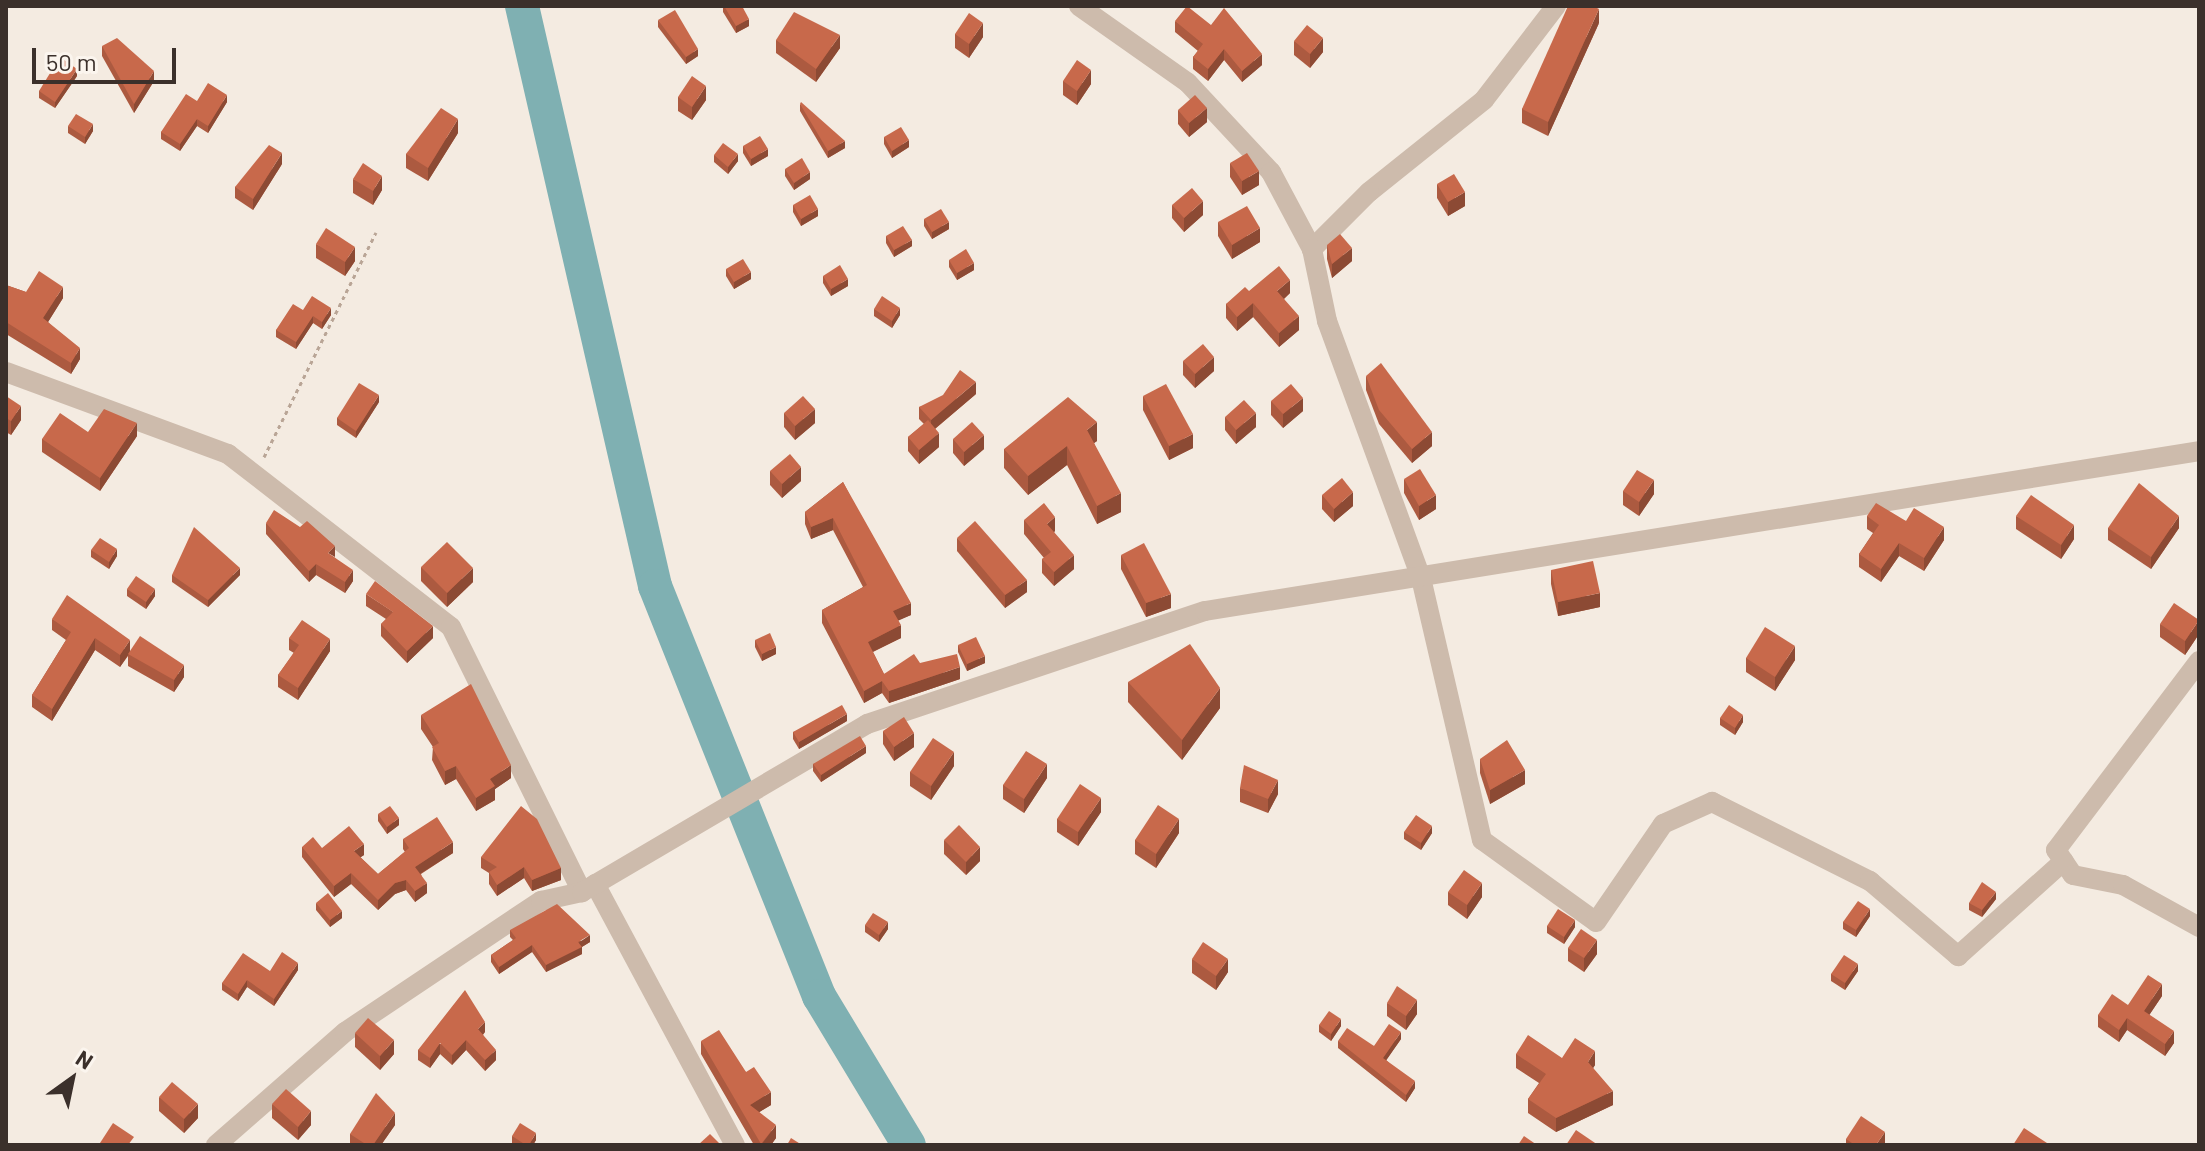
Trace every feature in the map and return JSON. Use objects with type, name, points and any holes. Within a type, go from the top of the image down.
[{"type":"street","points":[[1079,6],[1188,83],[1271,172],[1312,249],[1327,321],[1421,578],[1482,840],[1583,918],[1605,916],[1663,824],[1712,802],[1870,881],[1958,956],[2064,861]]},
{"type":"street","points":[[1312,249],[1369,192],[1484,100],[1556,6]]},
{"type":"street","points":[[6,372],[228,454],[451,627],[589,888],[735,1145]]},
{"type":"street","points":[[216,1145],[345,1032],[541,901],[589,888],[867,724],[1205,611],[2199,451]]},
{"type":"street","points":[[2199,661],[2056,850],[2073,875],[2123,885],[2199,927]]},
{"type":"path","points":[[255,475],[376,232]]},
{"type":"building","points":[[724,6],[742,6],[749,19],[736,26]]},
{"type":"building","points":[[1187,6],[1211,25],[1224,8],[1262,54],[1242,71],[1224,49],[1208,69],[1193,57],[1203,44],[1175,21]]},
{"type":"building","points":[[1568,6],[1593,6],[1599,9],[1548,122],[1522,109]]},
{"type":"building","points":[[675,10],[698,49],[686,57],[658,20]]},
{"type":"building","points":[[794,12],[840,35],[816,69],[776,40]]},
{"type":"building","points":[[969,13],[983,23],[969,44],[955,34]]},
{"type":"building","points":[[1307,25],[1323,38],[1310,54],[1294,41]]},
{"type":"building","points":[[117,38],[154,71],[134,104],[102,46]]},
{"type":"building","points":[[60,57],[77,69],[55,102],[39,91]]},
{"type":"building","points":[[1077,60],[1091,70],[1077,91],[1063,81]]},
{"type":"building","points":[[692,76],[706,86],[692,107],[678,97]]},
{"type":"building","points":[[208,83],[227,95],[208,126],[197,119],[180,144],[161,132],[186,94],[197,101]]},
{"type":"building","points":[[1195,95],[1207,108],[1189,123],[1178,110]]},
{"type":"building","points":[[801,102],[845,141],[828,151]]},
{"type":"building","points":[[441,108],[458,119],[428,168],[406,154]]},
{"type":"building","points":[[76,114],[93,124],[85,137],[68,126]]},
{"type":"building","points":[[901,127],[909,140],[892,151],[884,137]]},
{"type":"building","points":[[760,136],[768,149],[751,159],[743,146]]},
{"type":"building","points":[[723,143],[738,154],[728,167],[714,155]]},
{"type":"building","points":[[269,145],[282,153],[253,199],[235,187]]},
{"type":"building","points":[[1247,153],[1259,171],[1242,181],[1230,163]]},
{"type":"building","points":[[802,158],[810,172],[794,183],[785,169]]},
{"type":"building","points":[[363,163],[382,176],[373,191],[353,179]]},
{"type":"building","points":[[1454,174],[1465,192],[1448,202],[1437,184]]},
{"type":"building","points":[[1192,188],[1203,201],[1184,218],[1172,205]]},
{"type":"building","points":[[810,195],[818,209],[801,219],[793,205]]},
{"type":"building","points":[[1247,206],[1260,228],[1232,245],[1218,222]]},
{"type":"building","points":[[941,209],[949,222],[932,232],[924,219]]},
{"type":"building","points":[[903,226],[912,240],[894,250],[886,236]]},
{"type":"building","points":[[326,228],[355,247],[345,262],[316,244]]},
{"type":"building","points":[[1340,234],[1352,248],[1332,264],[1327,245]]},
{"type":"building","points":[[966,249],[974,263],[957,273],[949,260]]},
{"type":"building","points":[[743,259],[751,272],[734,282],[726,269]]},
{"type":"building","points":[[840,265],[848,279],[831,289],[823,276]]},
{"type":"building","points":[[1279,266],[1290,280],[1277,291],[1299,316],[1279,333],[1253,303],[1237,317],[1226,304],[1245,287],[1249,291]]},
{"type":"building","points":[[39,271],[63,287],[43,318],[80,348],[71,363],[6,322],[6,285],[26,292]]},
{"type":"building","points":[[312,296],[331,308],[322,322],[313,316],[296,342],[276,330],[293,304],[303,310]]},
{"type":"building","points":[[882,296],[900,308],[892,321],[874,309]]},
{"type":"building","points":[[1203,344],[1214,357],[1195,374],[1183,361]]},
{"type":"building","points":[[1381,363],[1432,432],[1412,449],[1379,410],[1366,376]]},
{"type":"building","points":[[960,370],[976,382],[931,420],[919,407],[943,395]]},
{"type":"building","points":[[359,383],[379,395],[356,431],[337,418]]},
{"type":"building","points":[[1166,384],[1193,434],[1169,446],[1143,396]]},
{"type":"building","points":[[1291,384],[1303,398],[1283,414],[1271,401]]},
{"type":"building","points":[[6,396],[21,406],[11,421],[6,418]]},
{"type":"building","points":[[803,396],[815,409],[795,426],[784,413]]},
{"type":"building","points":[[1068,397],[1097,422],[1087,430],[1121,493],[1097,506],[1067,446],[1028,476],[1004,449]]},
{"type":"building","points":[[1244,400],[1256,413],[1236,430],[1225,417]]},
{"type":"building","points":[[104,409],[137,423],[100,478],[42,439],[60,413],[88,432]]},
{"type":"building","points":[[928,420],[939,433],[919,450],[908,437]]},
{"type":"building","points":[[972,422],[984,435],[964,452],[953,439]]},
{"type":"building","points":[[790,454],[801,467],[782,484],[770,471]]},
{"type":"building","points":[[1420,469],[1436,495],[1419,506],[1404,479]]},
{"type":"building","points":[[1637,470],[1654,480],[1639,502],[1623,491]]},
{"type":"building","points":[[1342,478],[1353,492],[1334,509],[1322,495]]},
{"type":"building","points":[[843,482],[911,603],[893,611],[901,625],[868,642],[884,674],[914,654],[920,663],[957,654],[960,667],[889,691],[882,681],[864,691],[822,610],[867,585],[833,518],[811,527],[805,512]]},
{"type":"building","points":[[2139,483],[2179,516],[2151,557],[2108,528]]},
{"type":"building","points":[[2031,495],[2074,525],[2061,545],[2016,516]]},
{"type":"building","points":[[1044,503],[1055,517],[1047,524],[1074,555],[1054,572],[1042,559],[1051,552],[1024,520]]},
{"type":"building","points":[[1876,503],[1906,521],[1914,508],[1944,527],[1924,558],[1899,543],[1881,569],[1859,554],[1879,525],[1867,516]]},
{"type":"building","points":[[274,510],[300,527],[307,521],[335,546],[328,553],[353,570],[345,582],[316,564],[309,571],[266,523]]},
{"type":"building","points":[[975,521],[1027,580],[1005,595],[957,538]]},
{"type":"building","points":[[194,527],[240,568],[208,600],[172,575]]},
{"type":"building","points":[[100,538],[117,549],[109,562],[91,550]]},
{"type":"building","points":[[447,542],[473,568],[447,593],[421,567]]},
{"type":"building","points":[[1144,543],[1171,594],[1146,603],[1121,555]]},
{"type":"building","points":[[1593,561],[1600,593],[1558,602],[1551,570]]},
{"type":"building","points":[[136,576],[155,589],[146,602],[127,589]]},
{"type":"building","points":[[375,581],[433,626],[407,651],[381,624],[393,612],[366,594]]},
{"type":"building","points":[[67,595],[130,640],[120,655],[95,638],[52,709],[32,695],[71,632],[52,619]]},
{"type":"building","points":[[2174,603],[2199,620],[2185,641],[2160,624]]},
{"type":"building","points":[[302,620],[330,639],[298,688],[278,675],[299,645],[289,638]]},
{"type":"building","points":[[1765,627],[1795,646],[1775,677],[1746,658]]},
{"type":"building","points":[[770,633],[776,647],[762,654],[755,640]]},
{"type":"building","points":[[140,636],[184,665],[174,680],[128,654]]},
{"type":"building","points":[[976,637],[985,656],[967,664],[958,645]]},
{"type":"building","points":[[1190,644],[1220,688],[1182,740],[1128,682]]},
{"type":"building","points":[[471,684],[511,765],[490,779],[495,786],[476,798],[456,766],[445,771],[432,747],[439,743],[421,715]]},
{"type":"building","points":[[842,705],[847,714],[799,742],[793,732]]},
{"type":"building","points":[[1729,705],[1743,715],[1735,728],[1720,718]]},
{"type":"building","points":[[904,717],[914,733],[894,747],[883,731]]},
{"type":"building","points":[[860,736],[866,746],[821,775],[813,764]]},
{"type":"building","points":[[933,738],[954,752],[931,786],[910,772]]},
{"type":"building","points":[[1507,740],[1525,770],[1490,790],[1480,759]]},
{"type":"building","points":[[1026,751],[1047,764],[1024,799],[1003,785]]},
{"type":"building","points":[[1244,765],[1278,780],[1268,799],[1240,788]]},
{"type":"building","points":[[1080,784],[1101,798],[1078,832],[1057,819]]},
{"type":"building","points":[[1158,805],[1179,819],[1156,854],[1135,840]]},
{"type":"building","points":[[390,806],[399,818],[387,827],[378,814]]},
{"type":"building","points":[[521,806],[537,819],[561,868],[532,880],[524,867],[497,885],[489,872],[497,867],[481,857]]},
{"type":"building","points":[[1416,815],[1432,826],[1421,843],[1404,832]]},
{"type":"building","points":[[437,817],[453,842],[415,867],[427,883],[415,891],[406,880],[395,883],[378,900],[351,873],[334,886],[302,847],[313,837],[322,848],[349,826],[364,844],[354,851],[378,874],[409,848],[403,839]]},
{"type":"building","points":[[959,825],[980,847],[966,862],[944,840]]},
{"type":"building","points":[[1464,870],[1482,883],[1467,905],[1448,892]]},
{"type":"building","points":[[1982,882],[1996,892],[1982,910],[1969,903]]},
{"type":"building","points":[[328,893],[342,911],[330,920],[316,903]]},
{"type":"building","points":[[1858,901],[1870,909],[1856,930],[1843,922]]},
{"type":"building","points":[[557,904],[590,935],[578,942],[582,947],[546,965],[532,945],[499,967],[491,955],[516,938],[510,930]]},
{"type":"building","points":[[1558,909],[1575,920],[1564,937],[1547,926]]},
{"type":"building","points":[[873,913],[888,922],[879,935],[865,925]]},
{"type":"building","points":[[1581,929],[1597,940],[1584,958],[1568,948]]},
{"type":"building","points":[[1203,942],[1228,959],[1216,976],[1192,959]]},
{"type":"building","points":[[282,952],[298,963],[274,999],[247,980],[238,994],[222,983],[243,953],[270,971]]},
{"type":"building","points":[[1844,955],[1858,964],[1845,983],[1831,974]]},
{"type":"building","points":[[2148,975],[2162,984],[2144,1011],[2174,1031],[2165,1044],[2127,1018],[2119,1030],[2098,1015],[2112,994],[2128,1005]]},
{"type":"building","points":[[1397,986],[1417,1000],[1406,1016],[1387,1003]]},
{"type":"building","points":[[465,990],[485,1022],[478,1029],[496,1050],[485,1060],[466,1040],[452,1055],[440,1043],[430,1058],[418,1050]]},
{"type":"building","points":[[1329,1011],[1341,1019],[1331,1034],[1319,1025]]},
{"type":"building","points":[[368,1018],[394,1040],[380,1056],[355,1033]]},
{"type":"building","points":[[1389,1024],[1401,1032],[1383,1058],[1415,1081],[1406,1095],[1338,1041],[1347,1028],[1374,1046]]},
{"type":"building","points":[[719,1030],[746,1072],[754,1067],[771,1092],[750,1105],[776,1125],[761,1144],[701,1041]]},
{"type":"building","points":[[1528,1035],[1562,1058],[1575,1038],[1595,1051],[1588,1062],[1613,1091],[1556,1118],[1528,1099],[1546,1074],[1516,1054]]},
{"type":"building","points":[[172,1082],[198,1104],[184,1119],[159,1097]]},
{"type":"building","points":[[286,1089],[311,1111],[298,1127],[272,1104]]},
{"type":"building","points":[[376,1093],[395,1113],[373,1145],[367,1145],[350,1134]]},
{"type":"building","points":[[1861,1116],[1885,1132],[1876,1145],[1855,1145],[1846,1139]]},
{"type":"building","points":[[113,1123],[134,1137],[128,1145],[100,1143]]},
{"type":"building","points":[[520,1123],[536,1133],[529,1145],[512,1136]]},
{"type":"building","points":[[2024,1128],[2047,1143],[2046,1145],[2013,1145]]},
{"type":"building","points":[[1576,1130],[1598,1145],[1566,1145]]},
{"type":"building","points":[[710,1134],[721,1145],[698,1145]]},
{"type":"building","points":[[1524,1136],[1537,1145],[1518,1145]]},
{"type":"building","points":[[791,1138],[802,1145],[787,1145]]},
{"type":"waterway","points":[[522,6],[655,586],[819,996],[909,1145]]}]
